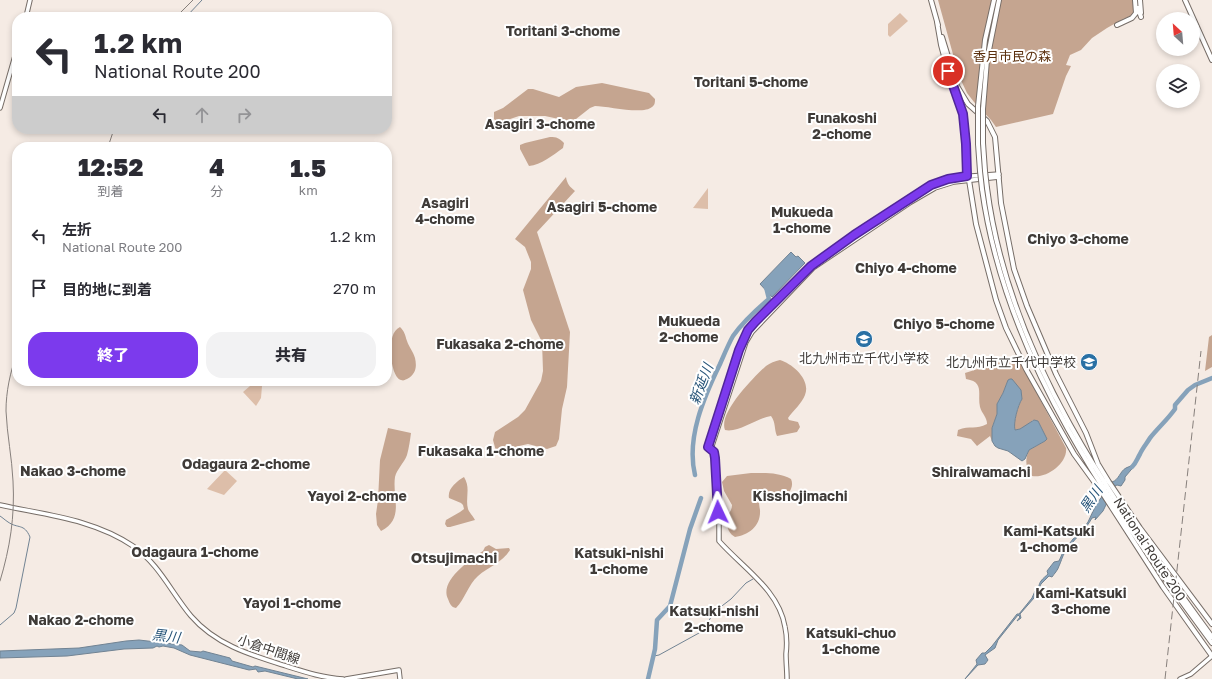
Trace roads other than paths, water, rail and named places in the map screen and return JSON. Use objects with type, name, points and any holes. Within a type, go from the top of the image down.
[{"type":"highway","name":"National Route 200","points":[[931,0],[956,86],[968,104],[987,121],[995,137],[1000,203],[1019,287],[1056,374],[1086,433],[1098,464],[1110,484],[1140,528],[1212,624]]},
{"type":"highway","points":[[994,0],[985,40],[978,106],[982,171],[992,244],[1007,295],[1016,321],[1038,373],[1068,431],[1212,643]]},
{"type":"highway","points":[[981,143],[987,60],[999,0]]},
{"type":"highway","points":[[1135,0],[1141,17],[1140,0]]},
{"type":"highway","points":[[1117,25],[1132,18],[1136,13],[1135,0]]},
{"type":"highway","points":[[1187,0],[1212,60]]},
{"type":"highway","name":"National Route 200","points":[[937,22],[951,82],[963,114],[968,178],[982,250],[996,300],[1006,328],[1026,369],[1074,454],[1103,494],[1163,587],[1212,656]]},
{"type":"highway","points":[[1165,575],[1212,637]]},
{"type":"main road","points":[[27,12],[30,0]]},
{"type":"main road","points":[[0,108],[12,66]]},
{"type":"main road","points":[[787,679],[786,632],[779,607],[767,589],[736,560],[719,541],[717,475],[714,452],[710,448],[746,342],[752,332],[806,274],[824,260],[927,192],[943,185],[968,178],[999,176]]},
{"type":"main road","name":"小倉中間線","points":[[0,505],[69,519],[93,526],[116,537],[134,547],[151,562],[190,615],[204,629],[232,648],[311,673],[342,679]]},
{"type":"main road","points":[[1180,679],[1191,674],[1212,656]]},
{"type":"main road","points":[[346,679],[399,670],[400,679]]},
{"type":"water","points":[[791,252],[805,263],[772,297],[760,284]]},
{"type":"water","points":[[1012,379],[1021,390],[1022,399],[1016,414],[1015,430],[1020,429],[1034,420],[1038,421],[1047,439],[1029,450],[1025,459],[1022,461],[1008,451],[995,446],[992,441],[992,428],[997,414],[997,404],[1008,380]]},
{"type":"water","points":[[1135,463],[1136,464],[1125,477],[1125,480],[1121,486],[1115,486],[1103,511],[1095,520],[1096,517],[1092,518],[1086,527],[1068,548],[1058,569],[1052,577],[1049,576],[1041,584],[1038,590],[1035,591],[1038,589],[1040,582],[1048,574],[1047,571],[1054,562],[1059,561],[1063,552],[1073,539],[1079,535],[1088,522],[1096,505],[1112,482],[1124,469]]},
{"type":"water","points":[[1035,591],[1034,598],[1020,614],[1021,618],[1017,621],[1020,617],[1018,615],[998,640],[995,648],[985,655],[988,660],[985,664],[978,665],[965,679],[977,664],[976,660],[982,653],[985,653],[992,646],[1017,614],[1019,614],[1032,598]]},
{"type":"water","points":[[139,640],[182,645],[190,651],[203,651],[230,658],[232,661],[253,667],[255,666],[308,679],[298,679],[265,671],[258,672],[256,669],[249,670],[190,655],[174,648],[163,646],[67,656],[0,658],[0,651],[79,648]]},
{"type":"waterway","points":[[191,12],[202,0]]},
{"type":"waterway","name":"新延川","points":[[695,475],[693,461],[695,432],[698,418],[708,390],[733,336],[750,316],[769,299],[766,287]]},
{"type":"waterway","name":"黒川","points":[[1132,467],[1150,438],[1172,413],[1175,409],[1175,405],[1188,390],[1195,385],[1212,378]]},
{"type":"waterway","name":"新延川","points":[[648,679],[655,649],[657,620],[670,606],[690,529],[701,498]]},
{"type":"waterway","points":[[0,516],[12,524],[23,528],[30,537],[16,608],[14,613],[0,625]]},
{"type":"waterway","points":[[654,656],[659,655],[699,633],[704,629],[714,612],[731,599],[746,583],[753,579]]},
{"type":"tram line","points":[[181,12],[193,0]]},
{"type":"tram line","points":[[110,142],[112,134]]},
{"type":"tram line","points":[[0,581],[7,556],[13,507],[12,464],[6,411],[12,368]]},
{"type":"railway","points":[[1165,679],[1201,351]]},
{"type":"place","name":"北九州市立千代小学校","points":[[864,339]]},
{"type":"place","name":"北九州市立千代中学校","points":[[1089,362]]},
{"type":"district","name":"Toritani 3-chome","points":[[563,31]]},
{"type":"district","name":"Toritani 5-chome","points":[[751,82]]},
{"type":"district","name":"Asagiri 3-chome","points":[[540,124]]},
{"type":"district","name":"Funakoshi 2-chome","points":[[842,126]]},
{"type":"district","name":"Asagiri 5-chome","points":[[602,207]]},
{"type":"district","name":"Asagiri 4-chome","points":[[445,212]]},
{"type":"district","name":"Mukueda 1-chome","points":[[802,220]]},
{"type":"district","name":"Chiyo 3-chome","points":[[1078,239]]},
{"type":"district","name":"Chiyo 4-chome","points":[[906,268]]},
{"type":"district","name":"Chiyo 5-chome","points":[[944,324]]},
{"type":"district","name":"Mukueda 2-chome","points":[[689,330]]},
{"type":"district","name":"Fukasaka 2-chome","points":[[500,344]]},
{"type":"district","name":"Fukasaka 1-chome","points":[[481,451]]},
{"type":"district","name":"Odagaura 2-chome","points":[[246,464]]},
{"type":"district","name":"Nakao 3-chome","points":[[73,471]]},
{"type":"district","name":"Shiraiwamachi","points":[[981,472]]},
{"type":"district","name":"Yayoi 2-chome","points":[[357,496]]},
{"type":"district","name":"Kisshojimachi","points":[[800,496]]},
{"type":"district","name":"Kami-Katsuki 1-chome","points":[[1049,540]]},
{"type":"district","name":"Odagaura 1-chome","points":[[195,552]]},
{"type":"district","name":"Otsujimachi","points":[[454,558]]},
{"type":"district","name":"Katsuki-nishi 1-chome","points":[[619,562]]},
{"type":"district","name":"Kami-Katsuki 3-chome","points":[[1081,602]]},
{"type":"district","name":"Yayoi 1-chome","points":[[292,603]]},
{"type":"district","name":"Nakao 2-chome","points":[[81,620]]},
{"type":"district","name":"Katsuki-nishi 2-chome","points":[[714,620]]},
{"type":"district","name":"Katsuki-chuo 1-chome","points":[[851,642]]},
{"type":"park label","name":"香月市民の森","points":[[1012,56]]}]
